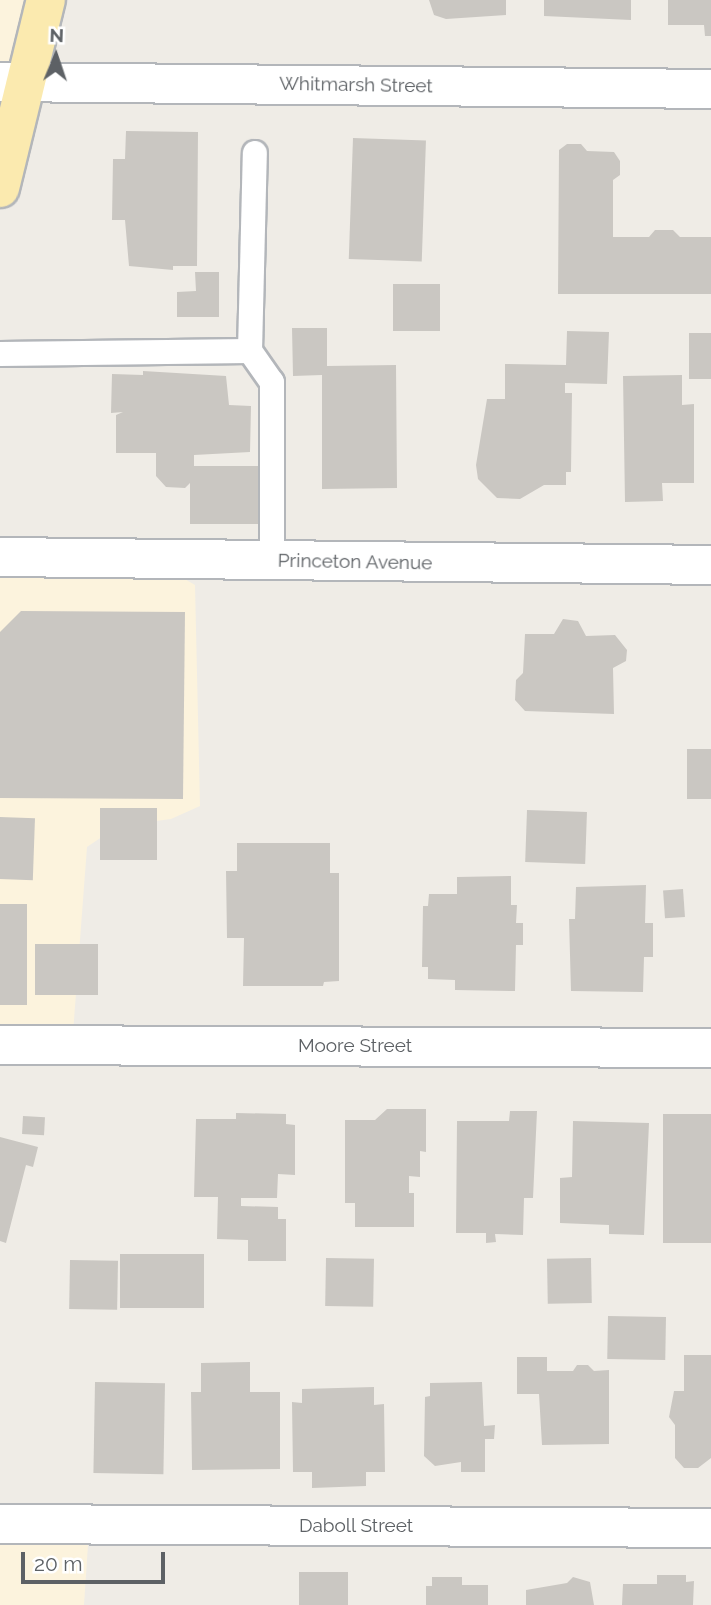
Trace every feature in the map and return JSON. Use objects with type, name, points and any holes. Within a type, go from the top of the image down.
[{"type":"main road","points":[[0,188],[12,82],[46,0]]},
{"type":"street","name":"Whitmarsh Street","points":[[12,82],[711,89]]},
{"type":"street","name":"Princeton Avenue","points":[[0,558],[711,565]]},
{"type":"street","name":"Moore Street","points":[[0,1045],[711,1048]]},
{"type":"street","name":"Daboll Street","points":[[0,1524],[711,1528]]},
{"type":"lane","points":[[256,153],[250,351],[272,383],[272,561]]},
{"type":"lane","points":[[0,354],[250,351]]},
{"type":"shaded area","points":[[0,0],[62,0],[0,91]]},
{"type":"shaded area","points":[[0,577],[183,578],[195,585],[200,806],[171,819],[118,826],[87,847],[71,1060],[0,1060]]},
{"type":"shaded area","points":[[0,1537],[78,1538],[88,1545],[84,1605],[0,1605]]},
{"type":"building","points":[[429,0],[506,0],[506,15],[446,19],[434,15]]},
{"type":"building","points":[[544,0],[631,0],[631,20],[544,16]]},
{"type":"building","points":[[668,0],[711,0],[711,36],[705,36],[704,25],[668,25]]},
{"type":"building","points":[[126,131],[198,132],[197,266],[173,266],[173,270],[129,266],[125,220],[112,220],[113,159],[125,159]]},
{"type":"building","points":[[353,138],[426,141],[422,261],[349,259]]},
{"type":"building","points":[[567,144],[581,144],[587,151],[614,152],[620,161],[620,175],[613,180],[613,237],[649,237],[655,230],[673,230],[680,237],[711,237],[711,294],[558,294],[559,150]]},
{"type":"building","points":[[195,272],[219,272],[219,317],[177,317],[177,292],[196,291]]},
{"type":"building","points":[[393,284],[440,284],[440,331],[393,331]]},
{"type":"building","points":[[292,328],[327,328],[327,366],[396,365],[397,488],[322,489],[322,375],[293,376]]},
{"type":"building","points":[[567,331],[609,332],[607,384],[565,383],[565,393],[572,393],[571,472],[566,472],[566,485],[544,485],[520,499],[497,498],[478,479],[476,465],[487,399],[505,399],[505,364],[566,365]]},
{"type":"building","points":[[689,333],[711,333],[711,379],[689,379]]},
{"type":"building","points":[[143,371],[226,376],[229,405],[251,406],[250,452],[194,455],[194,466],[261,466],[262,524],[190,524],[190,483],[185,488],[166,487],[156,476],[156,453],[116,453],[116,415],[123,412],[111,413],[112,374],[143,375]]},
{"type":"building","points":[[682,375],[682,405],[694,404],[694,483],[662,483],[663,501],[625,502],[623,376]]},
{"type":"building","points":[[21,611],[185,612],[183,799],[0,798],[0,632]]},
{"type":"building","points":[[563,619],[578,621],[586,636],[615,635],[627,650],[626,661],[613,668],[614,714],[525,711],[515,700],[516,680],[523,673],[525,634],[554,634]]},
{"type":"building","points":[[687,749],[711,749],[711,799],[687,799]]},
{"type":"building","points":[[100,808],[157,808],[157,860],[100,860]]},
{"type":"building","points":[[527,810],[587,812],[585,864],[525,862]]},
{"type":"building","points":[[0,817],[35,818],[33,880],[0,879]]},
{"type":"building","points":[[237,843],[330,843],[330,873],[339,873],[339,981],[324,982],[323,986],[243,986],[244,938],[227,938],[226,871],[237,871]]},
{"type":"building","points":[[511,876],[511,905],[517,905],[516,923],[523,923],[523,945],[516,945],[515,991],[455,990],[455,980],[428,979],[428,967],[422,967],[423,906],[428,906],[429,894],[457,894],[457,877]]},
{"type":"building","points":[[646,885],[645,923],[653,923],[653,957],[644,957],[643,992],[571,991],[569,919],[575,919],[576,887]]},
{"type":"building","points":[[683,889],[685,917],[665,918],[663,890]]},
{"type":"building","points":[[0,904],[27,904],[27,1005],[0,1005]]},
{"type":"building","points":[[35,944],[98,944],[98,995],[35,995]]},
{"type":"building","points":[[387,1109],[426,1109],[426,1152],[420,1151],[420,1177],[409,1176],[409,1193],[414,1193],[414,1227],[355,1227],[355,1203],[345,1203],[345,1120],[375,1120]]},
{"type":"building","points":[[510,1111],[537,1111],[533,1198],[524,1198],[523,1235],[495,1234],[496,1242],[486,1243],[486,1233],[456,1233],[457,1121],[509,1121]]},
{"type":"building","points":[[236,1113],[286,1114],[286,1124],[295,1125],[295,1175],[278,1174],[277,1198],[241,1198],[241,1206],[278,1207],[278,1219],[286,1219],[286,1261],[248,1261],[248,1240],[217,1239],[218,1197],[194,1197],[196,1119],[236,1119]]},
{"type":"building","points":[[663,1114],[711,1114],[711,1243],[663,1243]]},
{"type":"building","points":[[23,1116],[45,1117],[44,1135],[22,1134]]},
{"type":"building","points":[[573,1121],[649,1123],[644,1235],[609,1234],[609,1225],[560,1223],[560,1178],[572,1177]]},
{"type":"building","points":[[0,1137],[38,1147],[33,1167],[26,1165],[6,1243],[0,1241]]},
{"type":"building","points":[[120,1254],[204,1254],[204,1308],[120,1308]]},
{"type":"building","points":[[326,1258],[374,1259],[373,1307],[325,1306]]},
{"type":"building","points":[[591,1258],[592,1303],[548,1304],[547,1259]]},
{"type":"building","points":[[70,1260],[118,1261],[117,1310],[69,1309]]},
{"type":"building","points":[[608,1316],[666,1317],[665,1360],[607,1359]]},
{"type":"building","points":[[684,1355],[711,1355],[711,1458],[698,1468],[684,1468],[675,1458],[675,1425],[669,1417],[674,1391],[684,1391]]},
{"type":"building","points":[[517,1357],[547,1357],[547,1371],[573,1371],[577,1365],[588,1365],[594,1371],[609,1370],[609,1444],[542,1445],[539,1394],[517,1394]]},
{"type":"building","points":[[250,1362],[250,1392],[280,1392],[280,1469],[192,1470],[191,1392],[201,1392],[201,1363]]},
{"type":"building","points":[[95,1382],[165,1383],[163,1474],[93,1473]]},
{"type":"building","points":[[482,1382],[484,1426],[495,1425],[494,1439],[485,1439],[485,1472],[461,1472],[461,1462],[435,1466],[424,1456],[425,1397],[430,1396],[430,1383]]},
{"type":"building","points":[[374,1387],[374,1405],[384,1404],[385,1472],[366,1472],[366,1486],[312,1488],[312,1472],[293,1472],[292,1402],[302,1403],[302,1389]]},
{"type":"building","points":[[299,1572],[348,1572],[348,1605],[299,1605]]},
{"type":"building","points":[[657,1575],[686,1575],[686,1582],[694,1581],[693,1605],[622,1605],[623,1584],[657,1584]]},
{"type":"building","points":[[432,1577],[462,1577],[462,1585],[488,1585],[488,1605],[426,1605],[426,1586],[432,1586]]},
{"type":"building","points":[[573,1577],[590,1582],[594,1605],[526,1605],[526,1590],[567,1583]]}]
